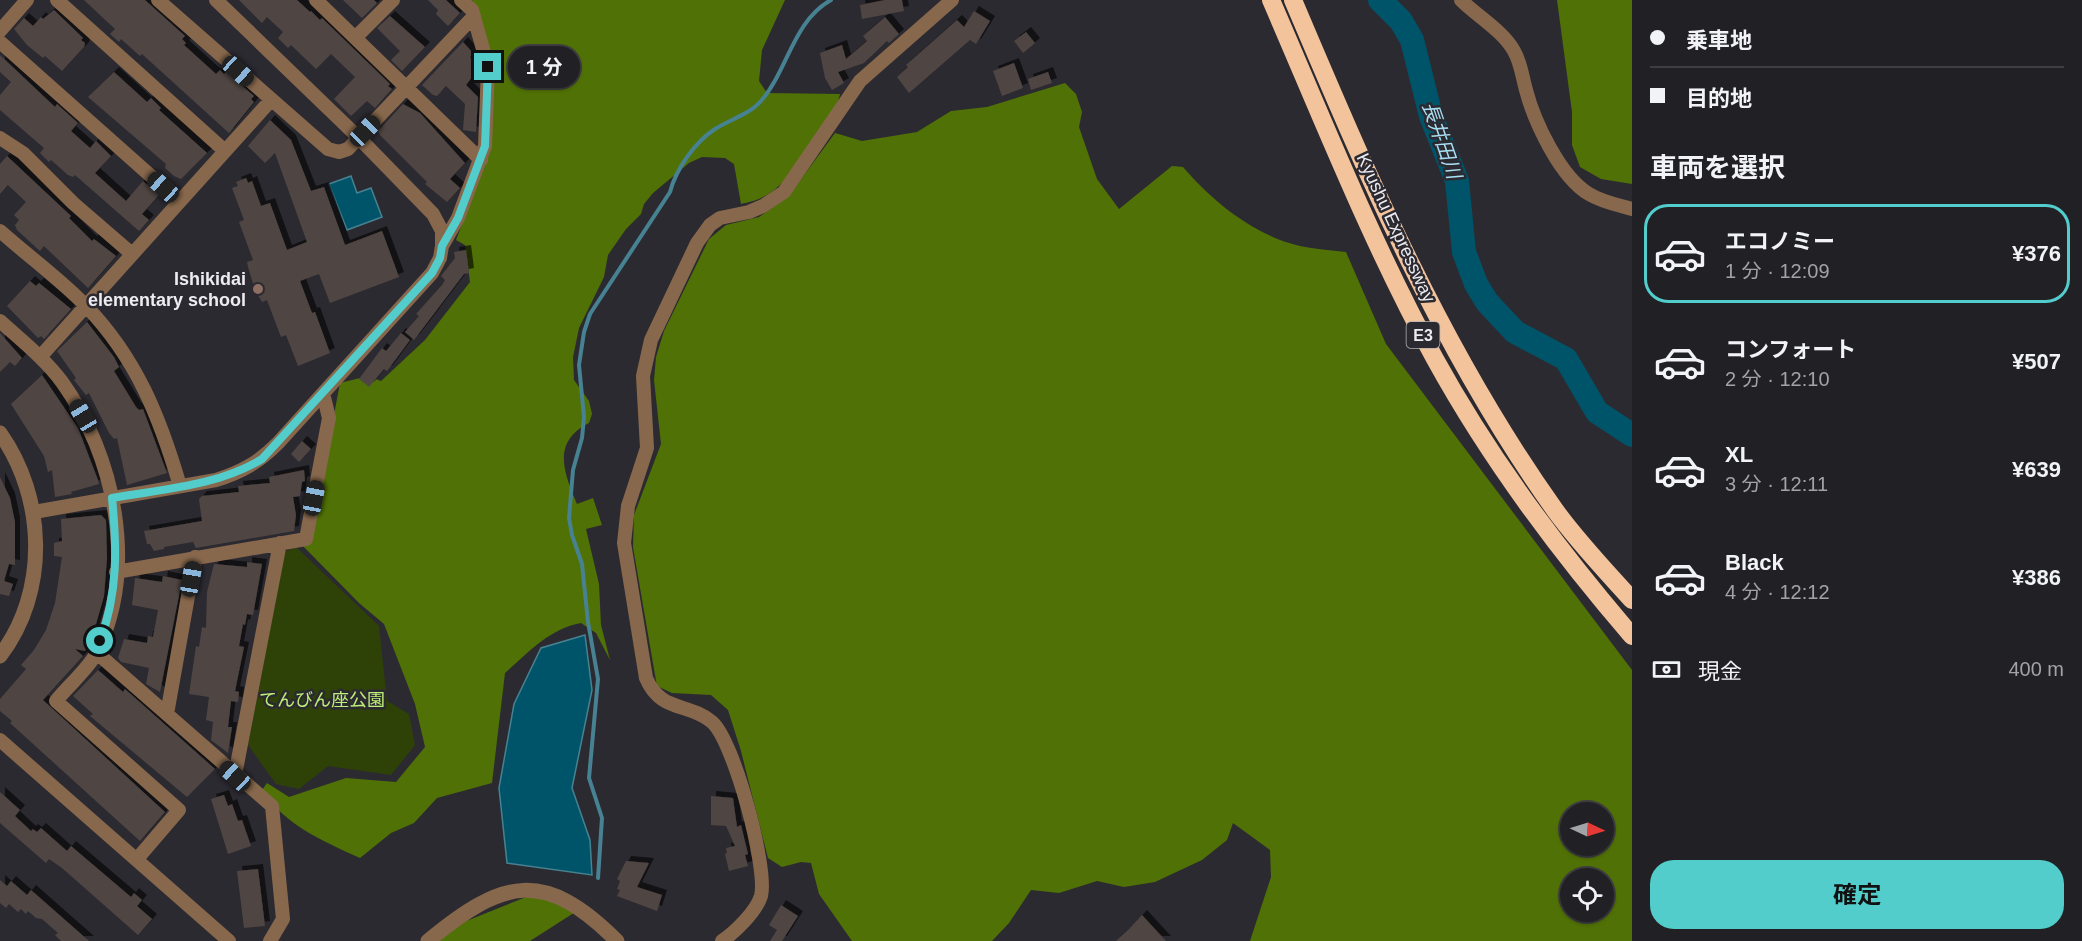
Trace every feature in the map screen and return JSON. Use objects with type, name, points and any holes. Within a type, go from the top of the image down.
[{"type":"highway","name":"Kyushu Expressway","points":[[1271,0],[1339,157],[1435,359],[1499,465],[1599,598],[1632,636]]},
{"type":"highway","name":"Kyushu Expressway","points":[[1293,0],[1356,148],[1411,268],[1454,350],[1520,458],[1557,513],[1632,600]]},
{"type":"street","points":[[0,30],[27,0]]},
{"type":"street","points":[[57,0],[225,151]]},
{"type":"street","points":[[158,0],[328,149],[339,152],[348,149],[359,138],[474,16]]},
{"type":"street","points":[[34,512],[180,486],[241,472],[262,459],[432,273],[440,258],[442,231],[433,214],[359,138],[216,0]]},
{"type":"street","points":[[316,0],[481,160]]},
{"type":"street","points":[[355,38],[393,0]]},
{"type":"street","points":[[442,246],[458,218],[485,146],[488,67],[474,16],[461,0]]},
{"type":"street","points":[[727,940],[750,914],[761,896],[758,855],[743,790],[730,748],[712,723],[661,700],[651,691],[646,678],[624,543],[628,506],[648,448],[643,376],[645,359],[651,340],[674,290],[697,243],[710,225],[720,218],[763,206],[784,192],[860,81],[952,0]]},
{"type":"street","points":[[1461,0],[1513,48],[1521,64],[1526,90],[1535,116],[1557,158],[1572,180],[1588,194],[1632,209]]},
{"type":"street","points":[[0,42],[179,201]]},
{"type":"street","points":[[40,357],[271,100]]},
{"type":"street","points":[[0,138],[23,153],[73,203],[132,254]]},
{"type":"street","points":[[0,231],[86,306],[132,365],[166,436],[180,486]]},
{"type":"street","points":[[0,321],[40,357],[62,382],[100,449],[112,498],[116,572],[109,617],[97,652],[56,701],[179,810],[137,859]]},
{"type":"street","points":[[116,572],[306,538],[329,418],[323,393]]},
{"type":"street","points":[[0,433],[16,456],[34,512],[35,561],[27,605],[13,638],[0,656]]},
{"type":"street","points":[[235,776],[280,543]]},
{"type":"street","points":[[167,714],[195,557]]},
{"type":"street","points":[[97,652],[235,776],[272,806],[284,919],[270,941]]},
{"type":"street","points":[[0,740],[229,941]]},
{"type":"street","points":[[428,941],[477,904],[499,893],[514,890],[532,891],[564,899],[584,911],[617,941]]},
{"type":"green space","points":[[472,0],[785,0],[762,50],[759,81],[767,93],[840,94],[838,102],[805,155],[774,190],[760,198],[741,204],[734,164],[725,158],[702,157],[689,163],[653,193],[644,204],[641,214],[626,229],[608,255],[604,277],[579,328],[573,357],[574,380],[589,401],[592,414],[589,423],[569,439],[564,459],[568,481],[577,504],[593,498],[602,525],[586,529],[599,584],[601,625],[610,660],[596,633],[581,623],[559,630],[540,642],[505,673],[492,783],[437,798],[414,823],[391,833],[360,858],[293,823],[262,790],[267,783],[289,797],[346,778],[396,782],[425,747],[415,704],[384,624],[359,603],[299,542],[317,505],[340,383],[368,376],[381,381],[425,340],[470,282],[465,245],[456,240],[478,182],[488,127],[482,20]]},
{"type":"green space","points":[[1557,0],[1632,0],[1632,184],[1601,179],[1580,167],[1572,145],[1572,112]]},
{"type":"green space","points":[[1065,83],[1076,94],[1082,112],[1079,127],[1097,179],[1119,209],[1172,166],[1183,167],[1207,192],[1251,226],[1300,246],[1346,252],[1386,344],[1632,670],[1632,941],[1250,941],[1271,877],[1270,850],[1233,823],[1227,840],[1202,860],[1155,882],[1124,887],[1097,881],[1059,893],[1031,890],[1009,923],[992,941],[852,941],[819,894],[811,863],[801,862],[782,867],[768,858],[741,751],[728,710],[711,695],[672,693],[657,686],[633,547],[634,515],[661,444],[654,380],[656,357],[664,331],[709,239],[726,225],[759,217],[788,197],[835,133],[862,141],[917,132],[951,111],[987,107]]},
{"type":"green space","name":"てんびん座公園","points":[[296,547],[379,626],[387,701],[409,714],[415,745],[391,775],[328,766],[299,789],[276,784],[248,745],[284,552]]},
{"type":"green space","points":[[531,895],[580,909],[530,941],[433,941],[449,928]]},
{"type":"water","points":[[351,176],[357,193],[371,188],[382,217],[347,230],[329,184]]},
{"type":"water","points":[[585,635],[592,690],[572,788],[590,840],[592,875],[507,863],[499,788],[514,704],[541,648]]},
{"type":"building","points":[[84,0],[145,0],[185,36],[182,39],[186,43],[184,45],[216,74],[220,70],[224,74],[226,72],[254,96],[251,99],[254,102],[229,133],[142,54],[140,56],[121,39],[119,42],[110,34],[115,29]]},
{"type":"building","points":[[239,0],[297,0],[320,20],[322,18],[390,84],[388,86],[392,89],[375,108],[367,101],[351,116],[334,99],[355,77],[331,54],[316,69],[291,45],[288,48],[278,38],[283,32],[267,17],[262,23]]},
{"type":"building","points":[[343,0],[374,0],[377,3],[362,18]]},
{"type":"building","points":[[428,0],[446,0],[460,13],[448,26],[436,14],[438,10]]},
{"type":"building","points":[[885,0],[902,0],[904,11],[862,19],[860,5]]},
{"type":"building","points":[[54,10],[83,38],[81,40],[85,43],[62,71],[45,56],[43,58],[27,45],[14,29],[24,18],[33,26],[41,17],[43,19]]},
{"type":"building","points":[[974,11],[990,21],[976,44],[970,40],[909,93],[897,77],[908,67],[906,65],[957,20],[964,27]]},
{"type":"building","points":[[390,16],[425,47],[402,71],[391,60],[400,51],[377,28]]},
{"type":"building","points":[[885,17],[899,34],[889,43],[887,41],[864,63],[838,72],[844,83],[832,90],[825,78],[820,53],[842,45],[846,59],[867,41],[863,36]]},
{"type":"building","points":[[1026,32],[1035,43],[1023,53],[1014,41]]},
{"type":"building","points":[[463,42],[473,53],[470,57],[478,69],[466,85],[478,97],[476,132],[463,130],[465,104],[446,86],[437,96],[422,85]]},
{"type":"building","points":[[0,55],[55,107],[57,104],[78,123],[71,131],[90,148],[96,141],[111,156],[95,173],[126,201],[143,181],[159,195],[142,214],[149,220],[139,231],[75,175],[73,177],[68,175],[51,160],[49,162],[40,153],[44,148],[0,110],[0,95],[11,82],[0,72]]},
{"type":"building","points":[[1014,63],[1023,88],[1002,96],[993,71]]},
{"type":"building","points":[[114,72],[147,102],[151,98],[161,108],[159,110],[207,153],[181,179],[174,176],[165,168],[166,164],[88,97]]},
{"type":"building","points":[[1048,72],[1052,83],[1031,90],[1028,79]]},
{"type":"building","points":[[403,104],[420,113],[465,163],[450,179],[460,188],[447,202],[425,184],[427,182],[378,131]]},
{"type":"building","points":[[270,120],[291,140],[311,191],[324,187],[345,245],[382,231],[399,277],[330,303],[319,274],[300,281],[312,313],[315,312],[330,353],[298,366],[286,335],[281,337],[267,300],[262,302],[255,290],[247,262],[253,260],[239,222],[244,220],[232,188],[238,186],[236,182],[246,178],[248,183],[252,181],[261,206],[270,203],[287,250],[307,242],[275,153],[265,163],[248,146]]},
{"type":"building","points":[[7,156],[71,216],[69,218],[92,241],[94,239],[116,256],[88,288],[44,246],[40,251],[17,230],[15,225],[19,220],[14,215],[26,202],[8,185],[0,194],[0,164]]},
{"type":"building","points":[[466,250],[469,273],[464,274],[414,340],[405,332],[419,316],[416,314],[442,285],[445,280],[441,276],[455,258],[454,252]]},
{"type":"building","points":[[30,281],[36,286],[39,283],[71,309],[44,339],[41,336],[38,338],[7,306]]},
{"type":"building","points":[[87,322],[114,357],[119,367],[114,371],[136,407],[139,410],[143,409],[167,473],[127,485],[117,438],[114,439],[109,433],[89,393],[86,395],[74,380],[76,378],[57,351]]},
{"type":"building","points":[[0,333],[22,358],[15,366],[10,362],[0,372]]},
{"type":"building","points":[[401,333],[410,340],[387,371],[384,369],[369,387],[359,379],[382,348],[386,351]]},
{"type":"building","points":[[42,375],[78,428],[99,484],[71,492],[72,494],[55,497],[52,470],[48,472],[44,456],[11,404]]},
{"type":"building","points":[[302,441],[311,449],[299,462],[291,454]]},
{"type":"building","points":[[304,470],[305,481],[302,482],[300,496],[293,497],[296,515],[294,531],[196,548],[193,542],[154,551],[150,544],[147,544],[144,531],[202,521],[199,499],[202,496],[239,492],[238,486],[270,483],[269,477]]},
{"type":"building","points":[[0,477],[10,498],[15,522],[15,565],[9,564],[4,581],[13,584],[9,596],[0,594]]},
{"type":"building","points":[[101,515],[106,520],[107,558],[104,596],[94,631],[85,651],[75,649],[83,656],[43,700],[165,812],[140,841],[10,723],[12,721],[0,711],[0,699],[26,669],[21,665],[34,650],[46,630],[55,603],[62,557],[54,556],[54,543],[62,541],[61,519]]},
{"type":"building","points":[[247,562],[262,564],[253,615],[247,614],[239,646],[244,647],[235,691],[239,692],[238,702],[231,701],[228,727],[232,727],[228,753],[211,740],[213,722],[206,720],[209,697],[189,694],[196,646],[199,647],[202,627],[206,628],[207,592],[214,564],[247,567]]},
{"type":"building","points":[[163,576],[182,580],[160,692],[146,684],[149,668],[121,662],[118,658],[124,639],[147,643],[148,636],[153,637],[158,610],[132,605],[135,578],[162,582]]},
{"type":"building","points":[[98,670],[123,692],[125,689],[215,769],[187,797],[90,716],[93,714],[73,696]]},
{"type":"building","points":[[0,792],[20,810],[15,816],[31,831],[33,829],[37,832],[41,828],[67,851],[71,846],[131,897],[134,893],[142,900],[137,906],[152,919],[138,935],[62,868],[49,859],[46,863],[0,823]]},
{"type":"building","points":[[224,795],[228,806],[232,804],[238,821],[242,820],[251,846],[228,854],[211,799]]},
{"type":"building","points":[[711,796],[733,798],[737,827],[741,825],[748,854],[745,855],[748,866],[729,871],[726,848],[735,846],[726,826],[711,825]]},
{"type":"building","points":[[626,861],[649,863],[637,887],[662,895],[657,911],[617,896],[620,881],[617,879]]},
{"type":"building","points":[[258,869],[265,926],[244,928],[237,871]]},
{"type":"building","points":[[0,880],[7,886],[11,881],[27,895],[31,890],[89,941],[61,941],[55,935],[58,933],[42,919],[36,918],[28,911],[26,914],[21,909],[18,912],[9,904],[6,908],[0,903]]},
{"type":"building","points":[[781,905],[798,916],[782,941],[770,941],[777,930],[769,925]]},
{"type":"building","points":[[1142,915],[1166,941],[1116,941],[1129,929]]},
{"type":"waterway","points":[[598,878],[602,818],[589,778],[598,679],[588,622],[582,564],[569,518],[573,470],[582,438],[584,417],[579,365],[584,332],[590,314],[670,192],[687,157],[708,134],[751,110],[761,101],[808,20],[831,0]]},
{"type":"waterway","name":"長井田川","points":[[1380,0],[1401,21],[1412,40],[1431,116],[1457,181],[1464,252],[1476,284],[1487,302],[1515,332],[1566,359],[1597,412],[1632,435]]},
{"type":"place","name":"Ishikidai elementary school","points":[[258,289]]},
{"type":"route","points":[[100,641],[109,617],[116,572],[112,498],[216,480],[241,472],[262,459],[432,273],[440,258],[442,246],[458,218],[485,146],[488,67]]}]
